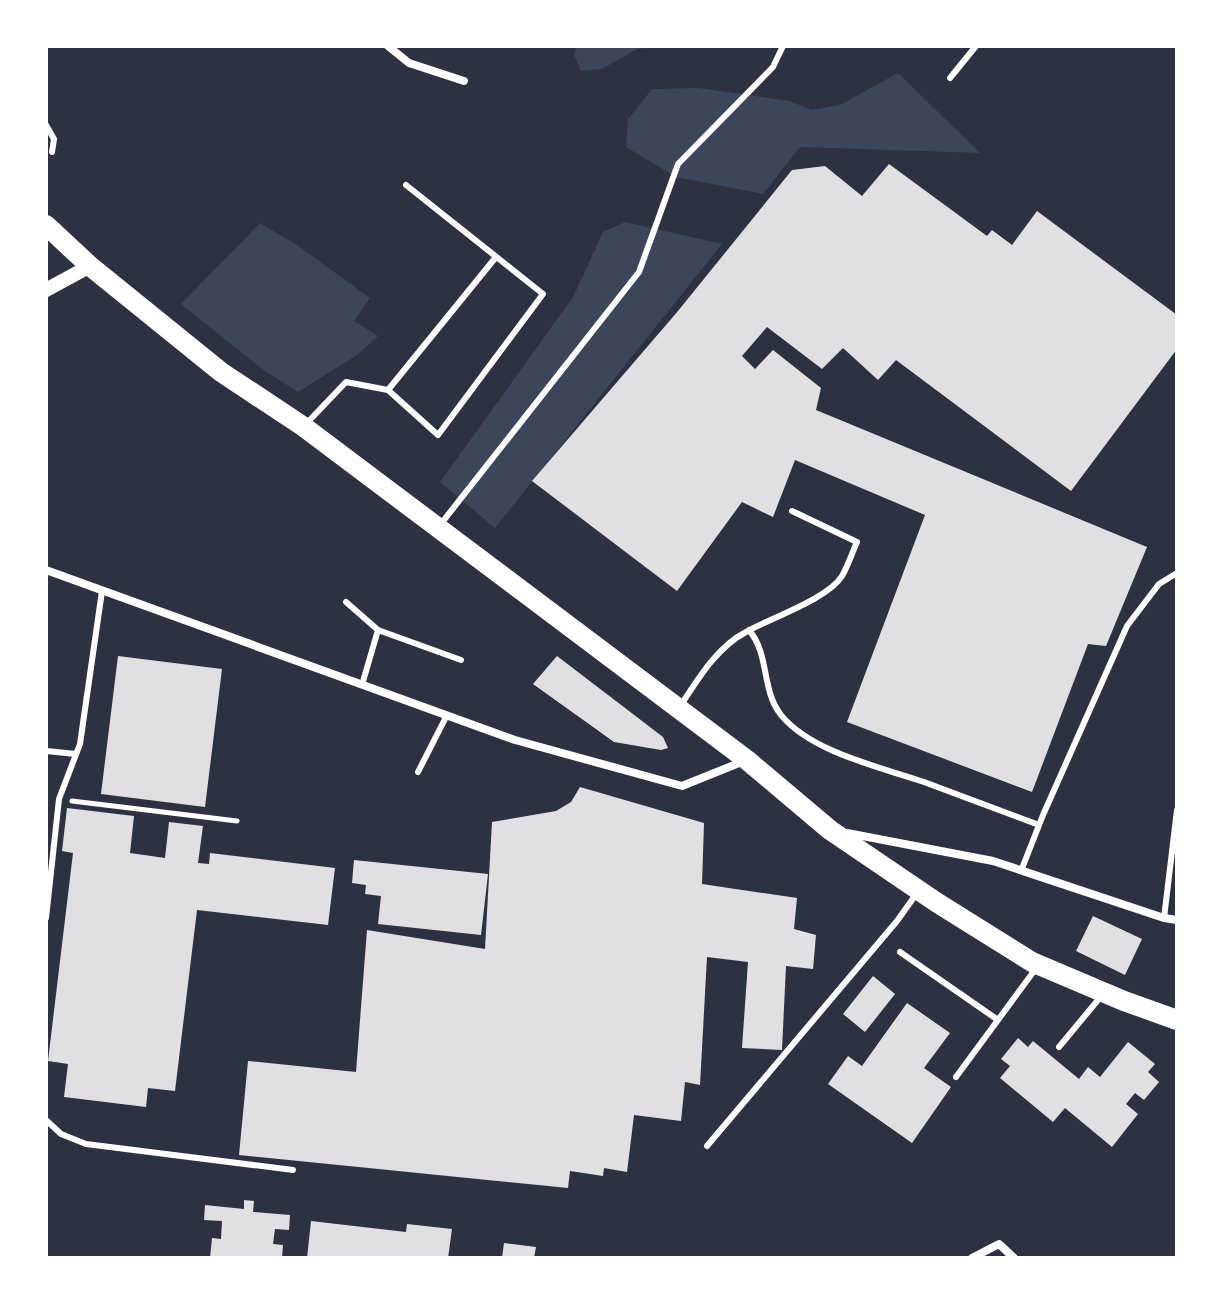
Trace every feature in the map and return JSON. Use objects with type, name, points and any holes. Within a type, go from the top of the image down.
[{"type":"main road","points":[[46,225],[90,266],[221,372],[304,427],[679,708],[830,830],[919,890],[1039,964],[1177,1020]]},
{"type":"street","points":[[388,46],[409,63],[464,81]]},
{"type":"street","points":[[46,290],[90,266]]},
{"type":"street","points":[[46,570],[515,740],[682,786],[747,760]]},
{"type":"street","points":[[830,830],[993,861],[1177,920]]},
{"type":"street","points":[[972,1258],[999,1244],[1014,1258]]},
{"type":"lane","points":[[438,528],[639,272],[678,164],[773,67],[783,46]]},
{"type":"lane","points":[[950,78],[976,46]]},
{"type":"lane","points":[[46,125],[54,139],[52,152]]},
{"type":"lane","points":[[304,427],[346,382],[388,390],[438,435],[543,294],[406,185]]},
{"type":"lane","points":[[388,390],[496,257]]},
{"type":"lane","points":[[679,708],[705,669],[729,645],[749,630],[823,593],[841,579],[857,542],[792,511]]},
{"type":"lane","points":[[1021,871],[1127,626],[1159,584],[1177,573]]},
{"type":"lane","points":[[46,918],[59,799],[76,754],[102,591]]},
{"type":"lane","points":[[346,602],[378,630],[461,660]]},
{"type":"lane","points":[[362,685],[378,630]]},
{"type":"lane","points":[[749,630],[760,647],[769,692],[776,706],[782,716],[802,734],[838,752],[1039,825]]},
{"type":"lane","points":[[418,772],[447,715]]},
{"type":"lane","points":[[46,751],[76,754]]},
{"type":"lane","points":[[1164,918],[1177,810]]},
{"type":"lane","points":[[707,1146],[897,921],[919,890]]},
{"type":"lane","points":[[900,952],[998,1020]]},
{"type":"lane","points":[[956,1077],[1039,964]]},
{"type":"lane","points":[[1059,1047],[1104,992]]},
{"type":"lane","points":[[46,1120],[61,1134],[86,1144],[293,1170]]},
{"type":"path","points":[[59,799],[237,821]]},
{"type":"shaded area","points":[[577,46],[671,46],[637,49],[602,69],[581,71],[574,55]]},
{"type":"shaded area","points":[[898,73],[980,153],[800,147],[763,194],[676,177],[626,147],[628,119],[652,89],[699,88],[790,101],[811,110],[840,105]]},
{"type":"shaded area","points":[[625,222],[722,244],[495,528],[440,482],[573,297],[603,232]]},
{"type":"shaded area","points":[[260,223],[297,245],[370,298],[354,321],[378,336],[357,355],[298,392],[262,369],[181,304]]},
{"type":"building","points":[[889,164],[987,236],[992,230],[1012,245],[1037,211],[1177,315],[1177,349],[1071,491],[896,360],[878,380],[843,348],[822,369],[767,327],[742,356],[755,369],[773,350],[821,388],[816,410],[1147,547],[1106,646],[1088,644],[1032,792],[847,722],[925,515],[795,460],[773,517],[742,502],[677,591],[532,481],[678,311],[792,170],[825,166],[862,196]]},
{"type":"building","points":[[118,656],[222,669],[205,807],[101,794]]},
{"type":"building","points":[[557,656],[663,737],[668,748],[661,750],[614,742],[533,684]]},
{"type":"building","points":[[580,787],[704,823],[702,884],[797,898],[794,929],[816,935],[813,969],[786,966],[782,1050],[742,1048],[748,962],[707,957],[700,1085],[685,1082],[681,1121],[634,1115],[627,1172],[604,1168],[603,1176],[570,1171],[568,1188],[239,1155],[248,1061],[356,1072],[367,930],[485,949],[492,822],[556,811],[571,802]]},
{"type":"building","points":[[67,808],[134,816],[130,853],[165,858],[169,822],[203,826],[198,863],[209,864],[210,853],[335,868],[328,925],[197,910],[175,1091],[148,1088],[146,1107],[64,1097],[68,1064],[48,1061],[73,853],[62,851]]},
{"type":"building","points":[[354,860],[488,874],[481,935],[378,924],[381,896],[365,894],[366,885],[352,883]]},
{"type":"building","points":[[1093,916],[1142,939],[1125,975],[1076,951]]},
{"type":"building","points":[[873,976],[895,994],[865,1032],[843,1014]]},
{"type":"building","points":[[907,1003],[950,1033],[924,1068],[951,1087],[912,1143],[828,1084],[848,1056],[862,1066]]},
{"type":"building","points":[[1018,1038],[1028,1047],[1033,1041],[1079,1079],[1088,1067],[1100,1077],[1128,1042],[1155,1064],[1148,1072],[1159,1082],[1144,1100],[1135,1093],[1126,1104],[1138,1114],[1112,1147],[1065,1108],[1053,1122],[1000,1078],[1010,1066],[1001,1059]]},
{"type":"building","points":[[244,1200],[254,1201],[253,1212],[290,1215],[289,1230],[275,1229],[273,1244],[283,1245],[282,1258],[210,1258],[212,1238],[221,1239],[222,1221],[204,1220],[205,1205],[244,1209]]},
{"type":"building","points":[[311,1221],[406,1232],[407,1224],[452,1229],[448,1258],[307,1258]]},
{"type":"building","points":[[504,1243],[536,1247],[534,1258],[502,1258]]}]
